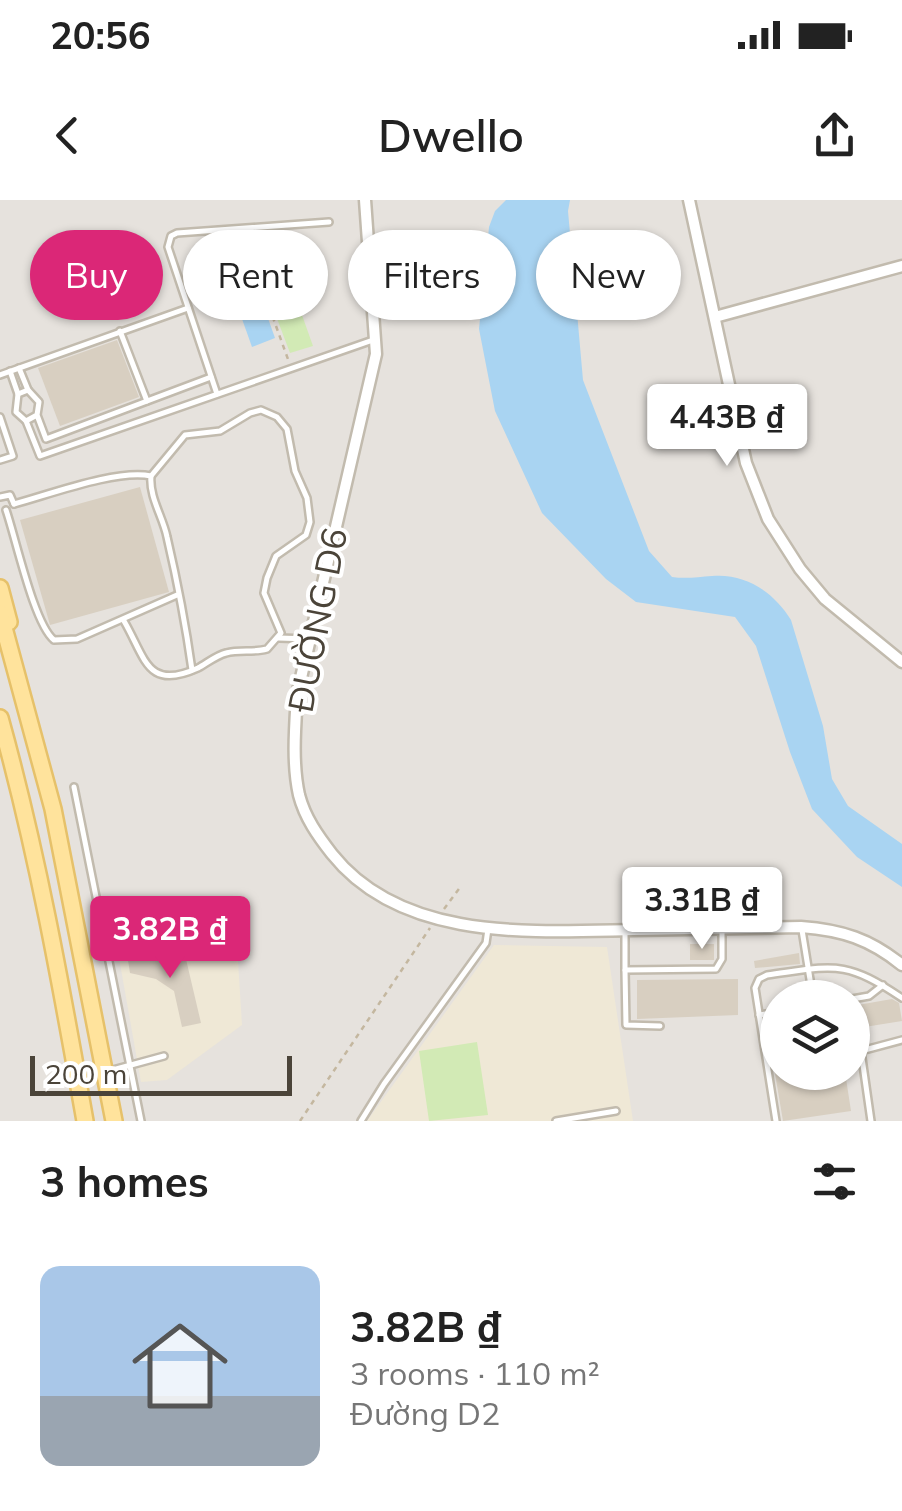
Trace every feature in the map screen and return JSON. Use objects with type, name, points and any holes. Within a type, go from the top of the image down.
[{"type":"main road","points":[[0,588],[29,697],[25,713]]},
{"type":"main road","points":[[0,613],[54,809],[114,1121]]},
{"type":"main road","points":[[0,720],[54,942],[82,1121]]},
{"type":"main road","points":[[11,758],[36,750]]},
{"type":"street","name":"ĐƯỜNG D6","points":[[365,200],[376,339],[370,394],[297,695],[294,747],[299,794],[312,829],[366,888],[402,908],[437,918],[488,928],[837,930],[859,936],[902,965]]},
{"type":"street","points":[[688,200],[746,463],[778,538],[825,598],[902,662]]},
{"type":"street","points":[[715,318],[902,266]]},
{"type":"lane","points":[[226,230],[329,222]]},
{"type":"lane","points":[[183,233],[174,234],[168,247],[183,293]]},
{"type":"lane","points":[[0,375],[183,310]]},
{"type":"lane","points":[[192,320],[216,394]]},
{"type":"lane","points":[[120,331],[147,401]]},
{"type":"lane","points":[[10,372],[18,394],[16,412],[26,420],[40,456],[376,339]]},
{"type":"lane","points":[[19,368],[28,390],[39,402],[37,416],[46,440],[210,378]]},
{"type":"lane","points":[[18,394],[28,390]]},
{"type":"lane","points":[[192,670],[166,532],[150,489],[151,476],[189,433],[220,431],[261,410],[284,424],[290,436],[295,471],[310,522],[306,535],[276,556],[267,578],[264,593],[280,626],[280,638]]},
{"type":"lane","points":[[26,420],[37,416]]},
{"type":"lane","points":[[0,417],[13,456],[0,460]]},
{"type":"lane","points":[[151,476],[111,475],[96,483],[3,508],[21,552],[39,622],[47,635],[58,642],[72,641],[177,596]]},
{"type":"lane","points":[[0,497],[10,494],[14,504]]},
{"type":"lane","points":[[124,620],[155,672],[176,678],[228,652],[261,651],[280,638],[308,639]]},
{"type":"lane","points":[[74,787],[141,1121]]},
{"type":"lane","points":[[802,927],[811,980]]},
{"type":"lane","points":[[361,1121],[486,944],[488,928]]},
{"type":"lane","points":[[625,970],[716,969],[722,959],[722,929]]},
{"type":"lane","points":[[625,930],[626,1025],[660,1026]]},
{"type":"lane","points":[[776,1121],[755,988],[759,979],[833,966],[867,974],[902,998]]},
{"type":"lane","points":[[870,995],[883,985]]},
{"type":"lane","points":[[871,1121],[861,1051],[902,1040]]},
{"type":"lane","points":[[105,1072],[164,1056]]},
{"type":"lane","points":[[556,1121],[616,1111]]},
{"type":"path","points":[[275,320],[292,368]]},
{"type":"path","points":[[300,1121],[460,886]]},
{"type":"shaded area","points":[[0,200],[902,200],[902,1121],[0,1121]]},
{"type":"shaded area","points":[[113,924],[238,961],[242,1025],[167,1080],[141,1082]]},
{"type":"shaded area","points":[[494,945],[607,947],[633,1121],[367,1121]]},
{"type":"green space","points":[[278,320],[304,320],[313,346],[290,353]]},
{"type":"green space","points":[[477,1042],[488,1115],[429,1121],[419,1051]]},
{"type":"water","points":[[506,200],[570,200],[570,230],[536,230],[536,320],[578,320],[583,380],[649,551],[672,577],[724,576],[758,586],[791,620],[823,726],[832,779],[848,806],[902,844],[902,887],[857,857],[812,809],[756,646],[735,617],[636,602],[606,579],[542,513],[495,411],[479,329],[480,320],[516,320],[516,230],[489,230],[495,211]]},
{"type":"water","points":[[242,320],[269,320],[275,338],[252,347]]},
{"type":"building","points":[[117,340],[139,397],[60,426],[38,368]]},
{"type":"building","points":[[140,487],[169,592],[50,625],[20,520]]},
{"type":"building","points":[[690,944],[714,944],[714,960],[690,960]]},
{"type":"building","points":[[799,953],[800,964],[755,968],[754,961]]},
{"type":"building","points":[[127,954],[185,955],[201,1023],[182,1027],[174,991],[156,979],[130,973]]},
{"type":"building","points":[[738,979],[738,1015],[637,1019],[637,980]]},
{"type":"building","points":[[892,999],[899,1003],[902,1021],[870,1026],[870,1003]]},
{"type":"building","points":[[778,1090],[848,1090],[851,1111],[783,1121]]}]
